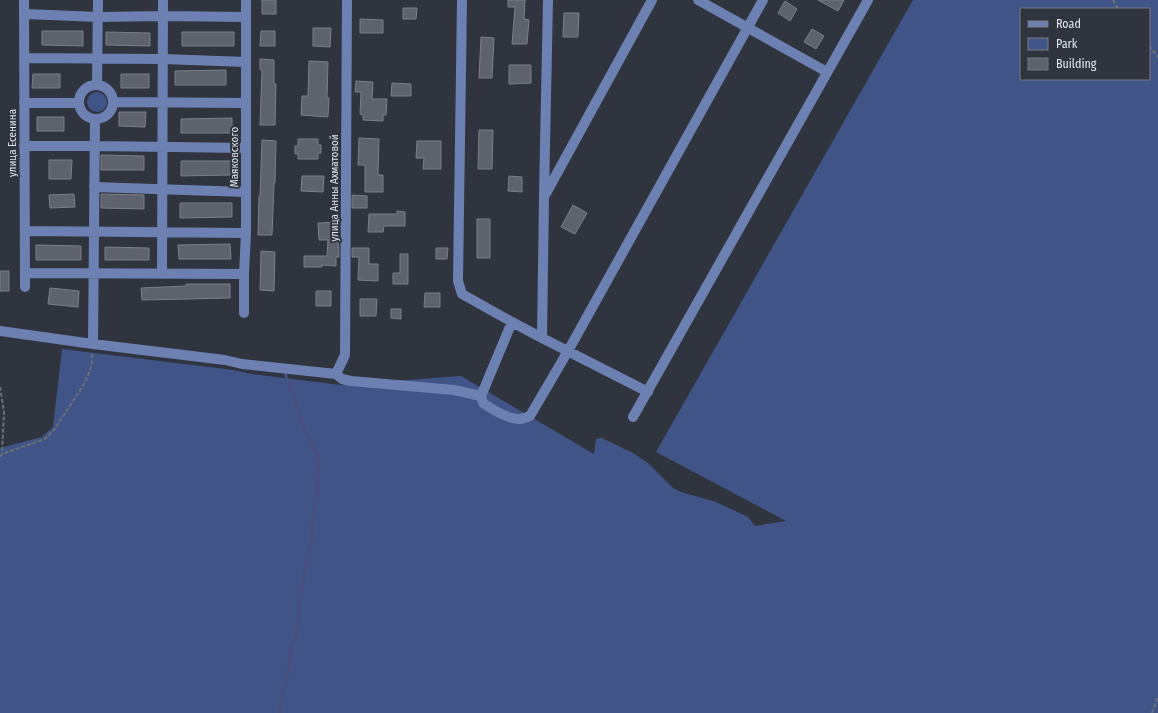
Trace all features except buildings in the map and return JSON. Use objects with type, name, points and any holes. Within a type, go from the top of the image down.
[{"type":"street","name":"улица Есенина","points":[[24,0],[25,287]]},
{"type":"street","points":[[97,84],[98,0]]},
{"type":"street","points":[[162,273],[164,0]]},
{"type":"street","name":"Маяковского","points":[[244,313],[246,233],[246,0]]},
{"type":"street","name":"улица Анны Ахматовой","points":[[336,374],[345,355],[347,0]]},
{"type":"street","points":[[462,0],[458,281],[462,294],[542,338],[648,392]]},
{"type":"street","points":[[542,338],[548,0]]},
{"type":"street","points":[[544,197],[652,0]]},
{"type":"street","points":[[698,0],[827,72]]},
{"type":"street","points":[[512,322],[482,396],[483,403],[492,409],[506,416],[520,419],[530,416],[568,351],[763,0]]},
{"type":"street","points":[[633,417],[868,0]]},
{"type":"street","points":[[24,14],[98,17],[246,17]]},
{"type":"street","points":[[25,58],[163,59],[246,62]]},
{"type":"street","points":[[97,84],[107,88],[113,97],[114,102],[113,107],[108,114],[100,119],[90,118],[82,112],[79,103],[82,92],[91,85],[97,84]]},
{"type":"street","points":[[24,102],[79,103]]},
{"type":"street","points":[[114,102],[246,103]]},
{"type":"street","points":[[93,344],[95,119]]},
{"type":"street","points":[[24,146],[246,148]]},
{"type":"street","points":[[94,187],[246,192]]},
{"type":"street","points":[[25,231],[246,233]]},
{"type":"street","points":[[25,273],[244,274]]},
{"type":"street","points":[[0,331],[336,374],[342,379],[350,381],[454,390],[482,396]]},
{"type":"path","points":[[1150,47],[1158,57]]},
{"type":"path","points":[[0,387],[4,412],[1,456],[45,438],[54,430],[84,384],[90,371],[93,344]]},
{"type":"path","points":[[1152,713],[1158,697]]},
{"type":"green space","points":[[913,0],[1158,0],[1158,713],[0,713],[0,448],[42,437],[53,427],[62,349],[341,385],[461,376],[594,454],[596,439],[602,438],[633,453],[648,463],[673,488],[681,492],[716,502],[748,517],[755,526],[786,521],[656,452]]},
{"type":"green space","points":[[97,92],[104,95],[107,102],[104,109],[97,112],[90,109],[87,102],[90,95]]},
{"type":"waterway","points":[[280,713],[283,690],[289,669],[291,646],[296,636],[299,616],[299,602],[312,534],[317,493],[319,457],[308,439],[285,373]]}]
